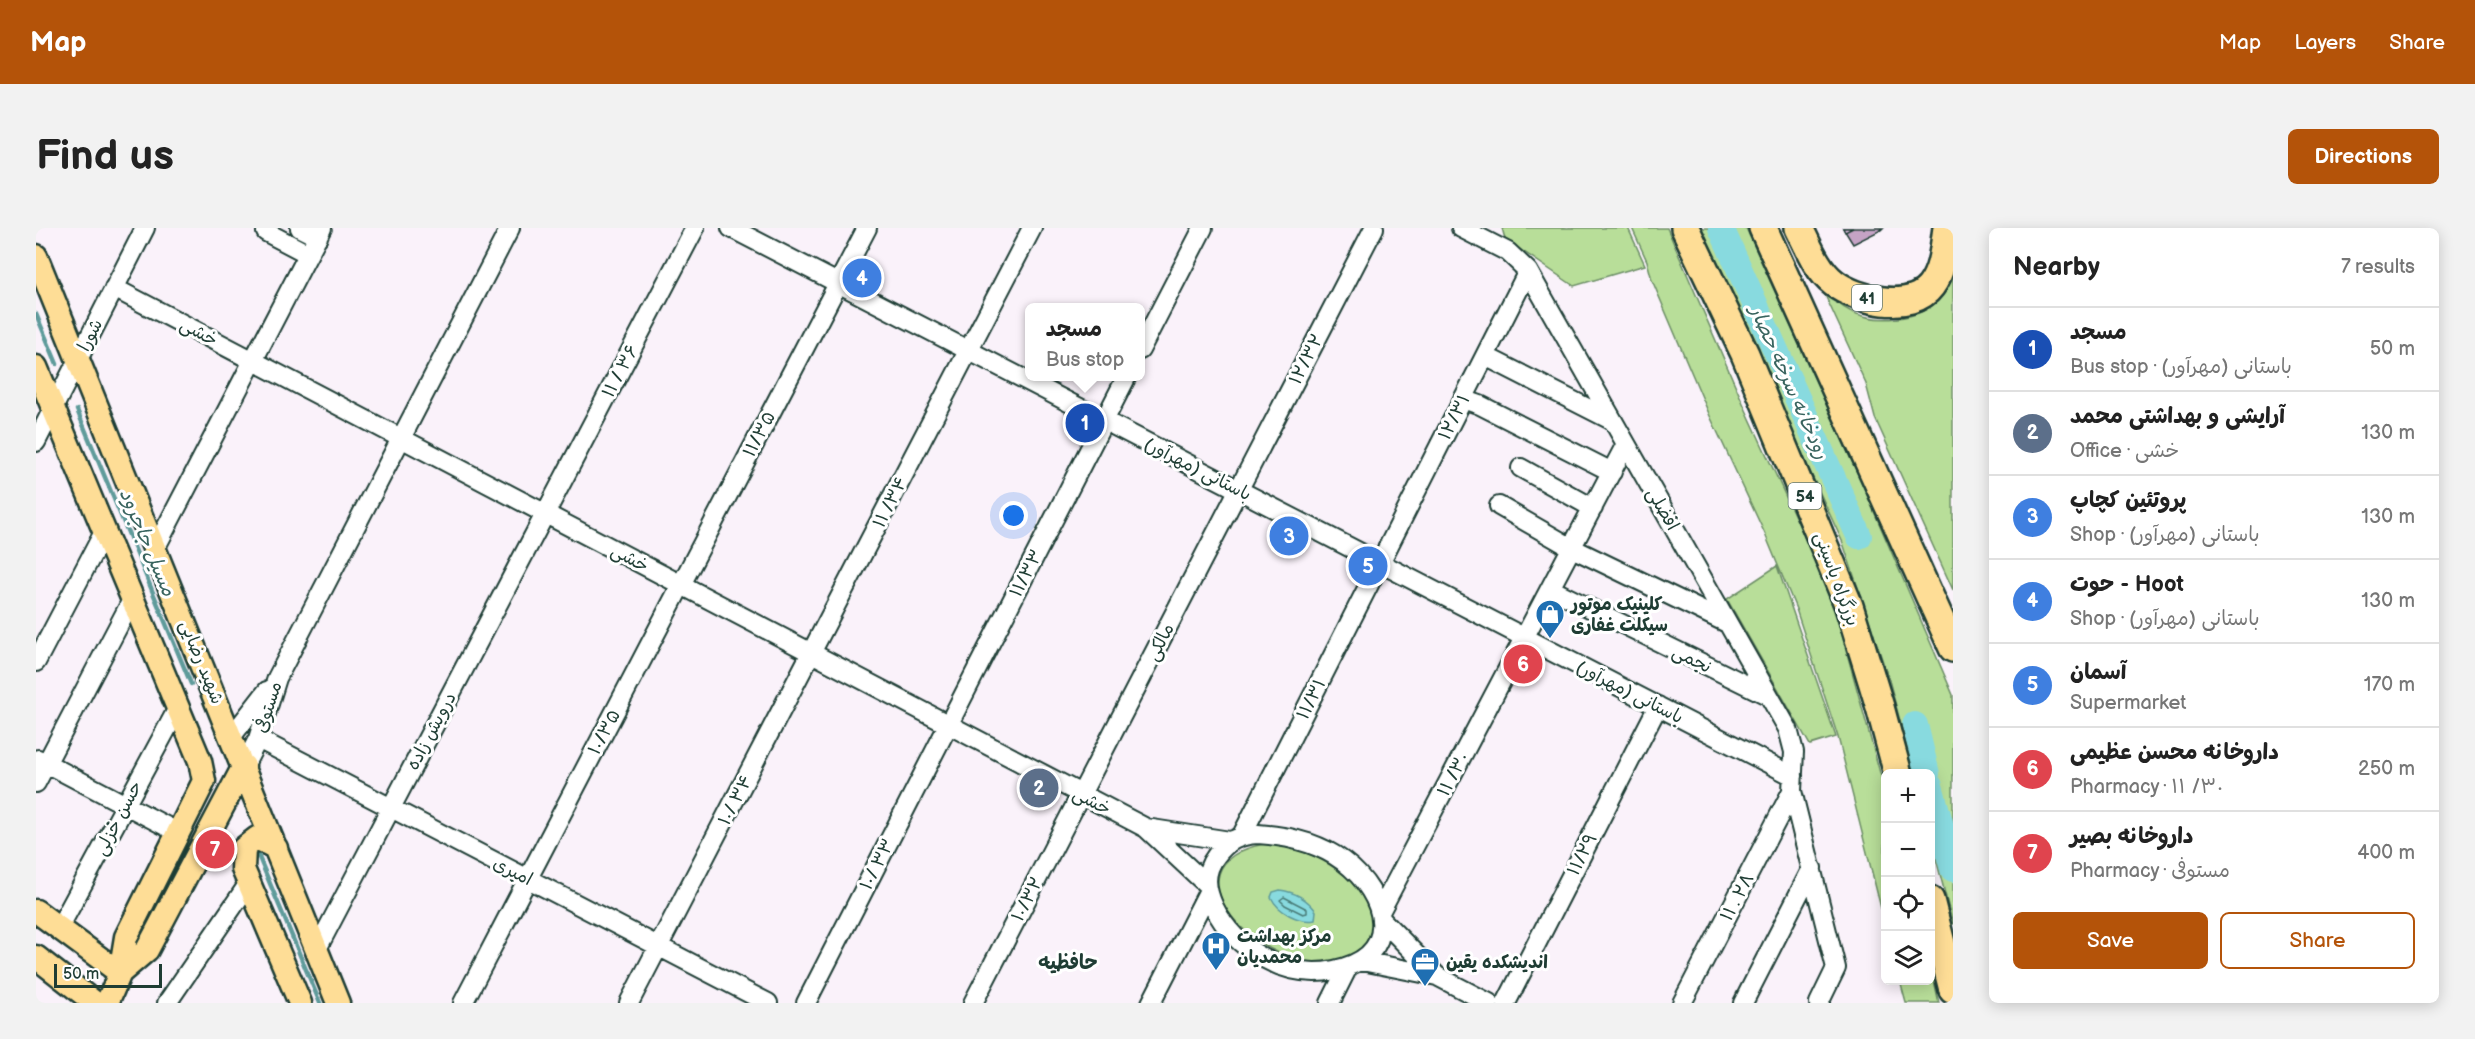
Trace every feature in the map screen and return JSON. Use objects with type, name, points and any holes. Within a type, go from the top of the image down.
[{"type":"highway","name":"بزرگراه یاسینی","points":[[1685,228],[1745,354],[1845,595],[1897,769]]},
{"type":"highway","points":[[1763,228],[1951,638]]},
{"type":"highway","name":"41","points":[[1799,228],[1812,255],[1833,282],[1857,296],[1890,301],[1912,299],[1931,286],[1943,255],[1947,228]]},
{"type":"highway","points":[[1935,920],[1953,990]]},
{"type":"main road","name":"شهید رضایی","points":[[36,256],[232,736],[338,1003]]},
{"type":"main road","points":[[37,374],[200,761],[204,781],[126,937],[120,972],[107,1003]]},
{"type":"main road","name":"مستوفی","points":[[120,972],[147,950],[244,766]]},
{"type":"main road","points":[[276,848],[257,838],[244,848],[243,869],[299,1002]]},
{"type":"main road","points":[[36,911],[120,972]]},
{"type":"main road","points":[[36,957],[95,1003]]},
{"type":"street","name":"شورا","points":[[36,442],[145,228]]},
{"type":"street","points":[[155,549],[320,232],[300,228]]},
{"type":"street","name":"مستوفی","points":[[244,766],[258,739],[277,678],[510,228]]},
{"type":"street","name":"۱۱ / ۳۶","points":[[545,514],[694,228]]},
{"type":"street","name":"باستانی (مهرآور)","points":[[731,228],[1025,380]]},
{"type":"street","name":"۱۱/۳۵","points":[[681,585],[867,228]]},
{"type":"street","name":"۱۱ /۳۴","points":[[811,654],[1032,228]]},
{"type":"street","points":[[1145,340],[1203,228]]},
{"type":"street","name":"۱۲/۳۲","points":[[1239,490],[1374,228]]},
{"type":"street","name":"افضلی","points":[[1461,228],[1508,252],[1528,271],[1792,740],[1793,783],[1836,968],[1819,1003]]},
{"type":"street","points":[[266,232],[309,254]]},
{"type":"street","name":"۱۲/۳۱","points":[[1380,563],[1528,271]]},
{"type":"street","name":"خشی","points":[[114,288],[1146,828],[1207,888]]},
{"type":"street","points":[[1485,356],[1613,421]]},
{"type":"street","name":"باستانی (مهرآور)","points":[[1027,381],[1658,706],[1793,783]]},
{"type":"street","name":"۱۱/۳۳","points":[[948,725],[1124,381]]},
{"type":"street","points":[[1463,399],[1480,405],[1612,472]]},
{"type":"street","name":"۱۱ /۳۰","points":[[1382,916],[1626,444]]},
{"type":"street","points":[[1521,468],[1593,508]]},
{"type":"street","name":"مالکی","points":[[1080,795],[1239,490]]},
{"type":"street","points":[[1499,506],[1572,548],[1727,623]]},
{"type":"street","name":"درویش زاده","points":[[317,949],[545,514]]},
{"type":"street","points":[[36,662],[104,532]]},
{"type":"street","name":"۱۱/۳۱","points":[[1236,838],[1380,563]]},
{"type":"street","name":"۱۰/۳۵","points":[[463,1003],[681,585]]},
{"type":"street","name":"نجمی","points":[[1551,589],[1769,696]]},
{"type":"street","points":[[36,783],[41,761],[132,600]]},
{"type":"street","name":"۱۰/ ۳۴","points":[[629,1003],[811,654]]},
{"type":"street","points":[[232,736],[246,721],[277,678]]},
{"type":"street","name":"۱۱/۲۹","points":[[1506,1003],[1658,706]]},
{"type":"street","name":"حسن خزلی","points":[[59,928],[178,708]]},
{"type":"street","name":"۱۰/ ۳۳","points":[[806,1003],[948,725]]},
{"type":"street","name":"امیری","points":[[258,739],[768,1003]]},
{"type":"street","points":[[41,761],[179,833]]},
{"type":"street","name":"۱۱ . ۲۸","points":[[1682,1003],[1793,783]]},
{"type":"street","name":"۱۰/۳۲","points":[[973,1003],[1080,795]]},
{"type":"street","name":"خشی","points":[[1146,828],[1236,838]]},
{"type":"street","points":[[1151,1003],[1207,888],[1211,863],[1236,838],[1258,834],[1285,836],[1327,851],[1342,861],[1365,883],[1382,916],[1437,976]]},
{"type":"street","points":[[1743,1003],[1812,868]]},
{"type":"street","points":[[167,1003],[249,883]]},
{"type":"street","points":[[1207,888],[1225,925],[1237,939],[1276,964],[1304,972],[1330,971],[1355,964],[1437,976],[1489,1003]]},
{"type":"street","points":[[1330,1003],[1355,964],[1378,943],[1382,916]]},
{"type":"green space","points":[[1502,228],[1628,228],[1645,265],[1574,286],[1505,239]]},
{"type":"green space","points":[[1632,228],[1667,228],[1746,410],[1820,571],[1840,628],[1881,777],[1881,908],[1838,737],[1796,609],[1765,534],[1710,416],[1652,280],[1647,261]]},
{"type":"green space","points":[[1701,228],[1746,228],[1860,479],[1953,695],[1953,925],[1935,855],[1935,769],[1913,769],[1889,680],[1843,543]]},
{"type":"green space","points":[[1953,276],[1953,590],[1875,418],[1866,384],[1819,282],[1837,302],[1850,311],[1884,319],[1908,316],[1930,307],[1944,295]]},
{"type":"green space","points":[[1777,566],[1836,737],[1810,745],[1727,599]]},
{"type":"green space","points":[[1264,844],[1292,848],[1309,854],[1339,871],[1357,888],[1368,902],[1373,916],[1372,932],[1365,946],[1353,956],[1338,961],[1309,962],[1279,953],[1253,937],[1232,917],[1220,895],[1219,874],[1233,856]]},
{"type":"green space","points":[[1901,985],[1935,985],[1939,1003],[1906,1003]]},
{"type":"water","points":[[1280,890],[1301,897],[1309,903],[1316,911],[1315,920],[1302,920],[1284,912],[1271,897],[1273,892]]},
{"type":"waterway","name":"رودخانه سرخه حصار","points":[[1721,228],[1859,536]]},
{"type":"waterway","name":"مسیل جاجرود","points":[[36,314],[57,364]]},
{"type":"waterway","name":"مسیل جاجرود","points":[[77,410],[191,684]]},
{"type":"waterway","name":"رودخانه سرخه حصار","points":[[1915,725],[1926,769]]},
{"type":"waterway","name":"رودخانه سرخه حصار","points":[[1935,804],[1953,869]]},
{"type":"waterway","name":"مسیل جاجرود","points":[[258,855],[320,1003]]},
{"type":"place","name":"حوت - Hoot","points":[[862,278]]},
{"type":"place","name":"مسجد","points":[[1085,423]]},
{"type":"place","name":"پروتئین کچاپ","points":[[1289,536]]},
{"type":"place","name":"آسمان","points":[[1368,566]]},
{"type":"place","name":"کلینیک موتور سیکلت غفاری","points":[[1550,640]]},
{"type":"place","name":"داروخانه محسن عظیمی","points":[[1523,664]]},
{"type":"place","name":"آرایشی و بهداشتی محمد","points":[[1039,788]]},
{"type":"place","name":"داروخانه بصیر","points":[[215,849]]},
{"type":"place","name":"مرکز بهداشت محمدیان","points":[[1216,972]]},
{"type":"place","name":"اندیشکده یقین","points":[[1425,988]]},
{"type":"district","name":"حافظیه","points":[[1068,962]]}]
